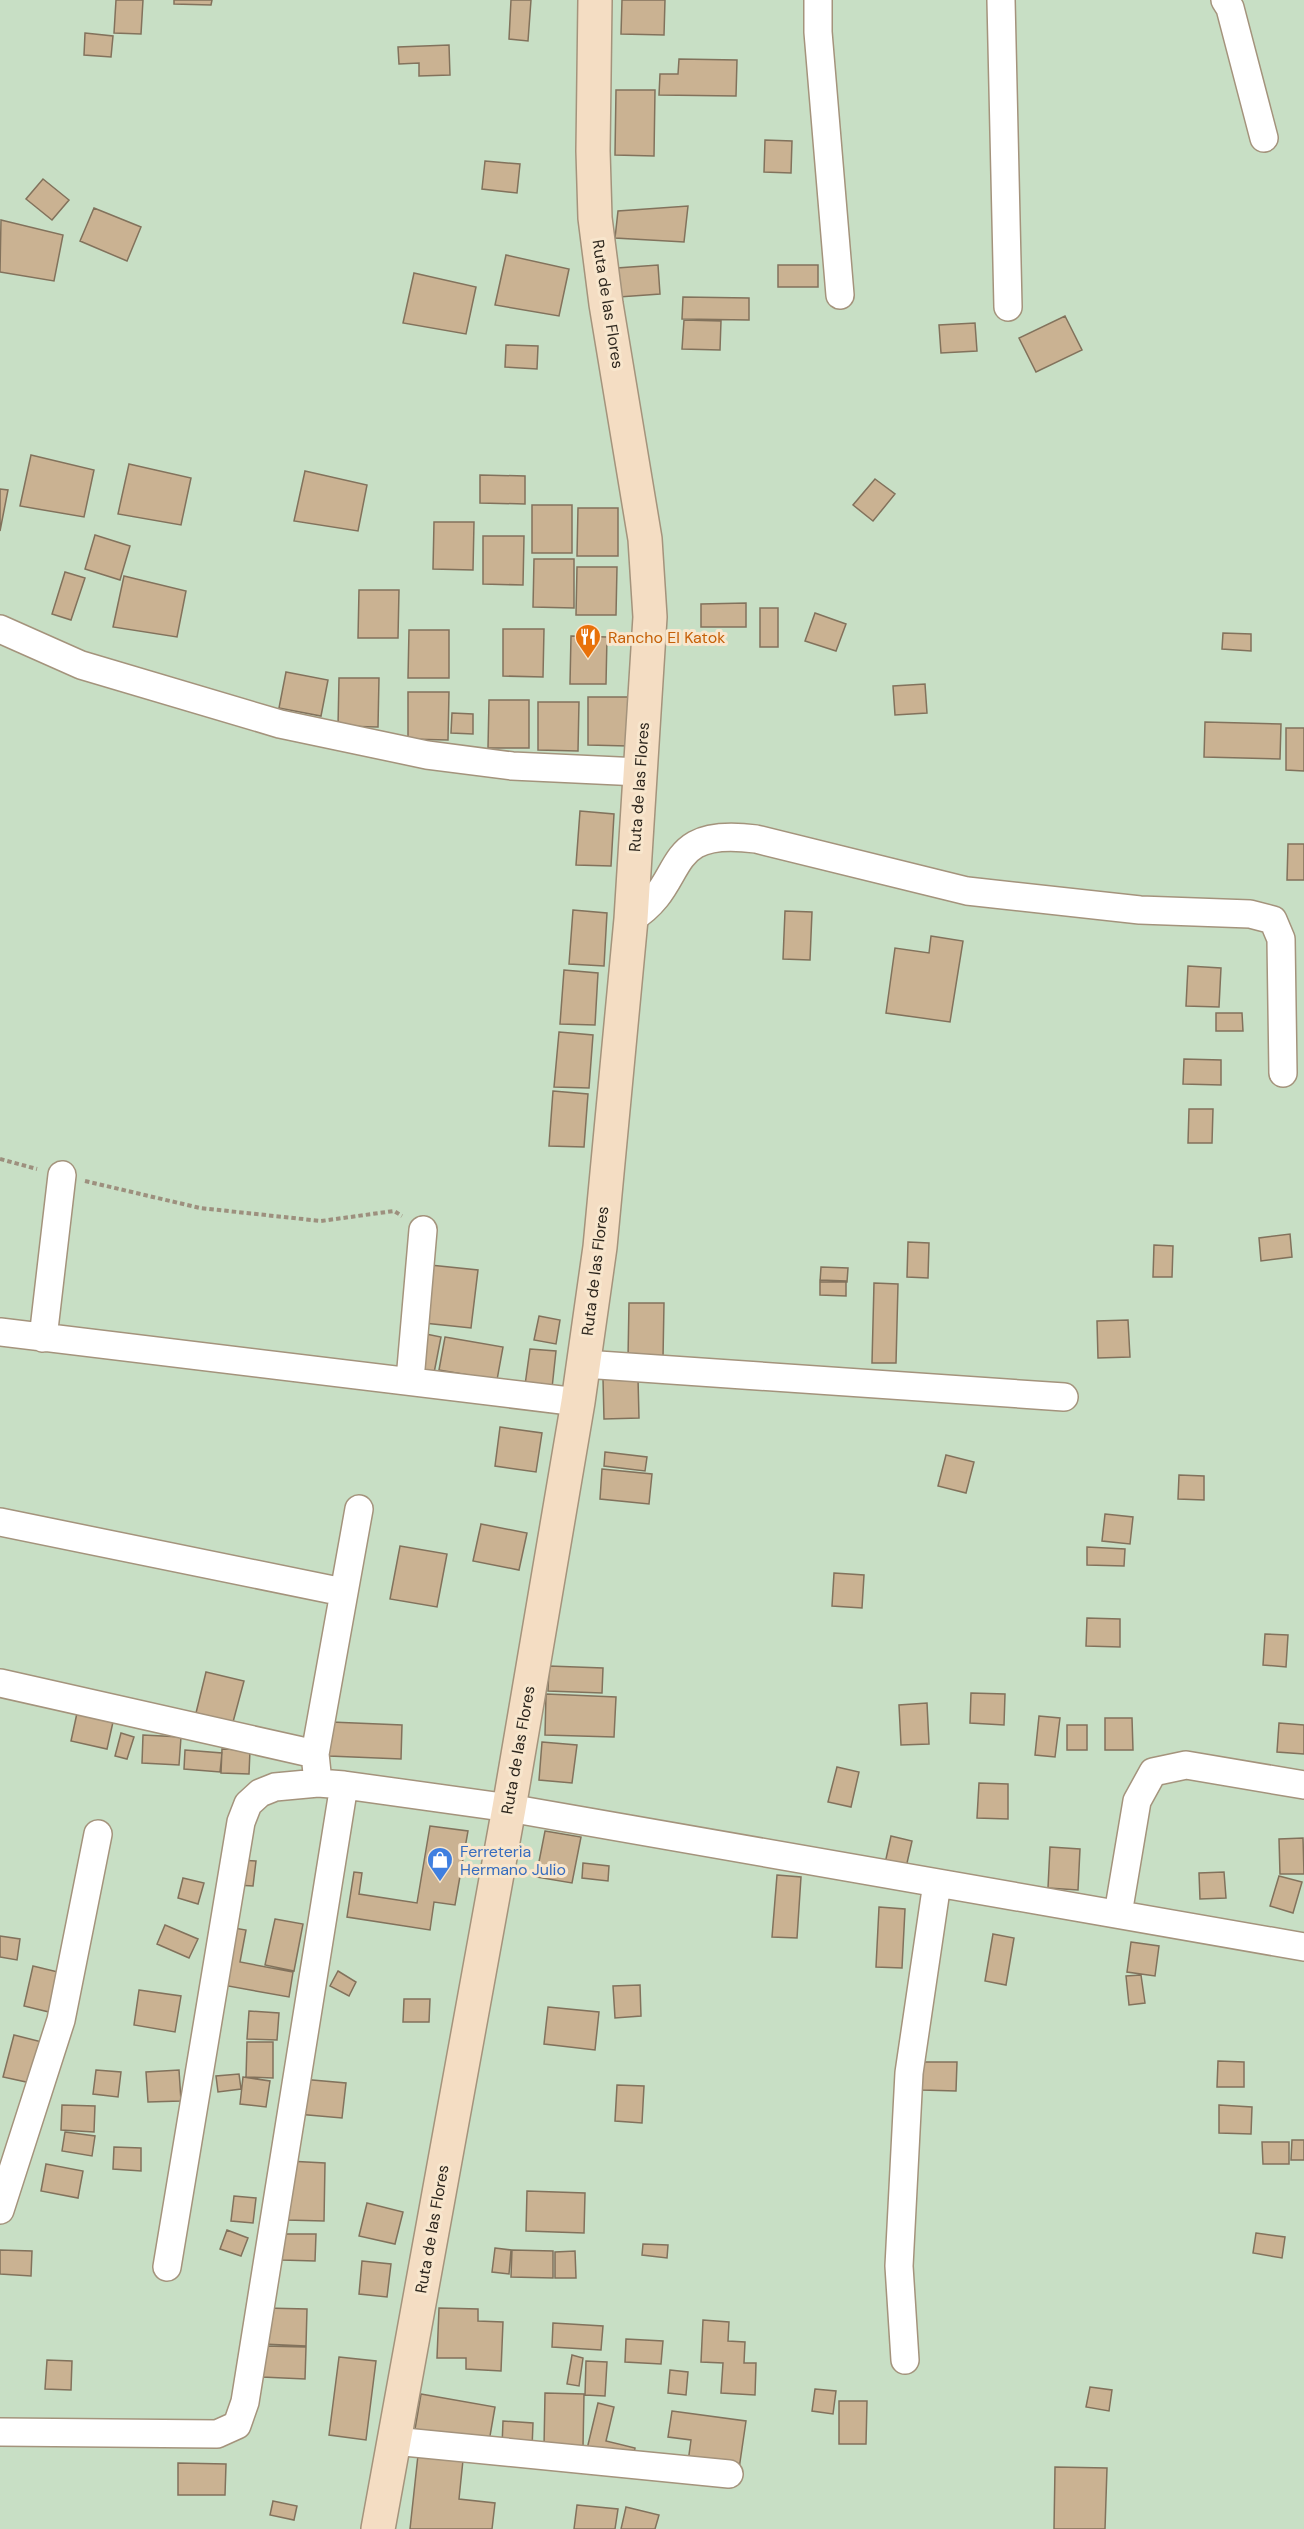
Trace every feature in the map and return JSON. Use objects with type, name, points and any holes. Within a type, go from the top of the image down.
[{"type":"main road","name":"Ruta de las Flores","points":[[378,2529],[508,1808],[584,1364],[600,1247],[631,919],[650,617],[645,539],[606,304],[595,218],[593,151],[595,0]]},
{"type":"street","points":[[818,0],[818,32],[840,295]]},
{"type":"street","points":[[1001,0],[1008,307]]},
{"type":"street","points":[[1225,0],[1230,8],[1264,138]]},
{"type":"street","points":[[0,629],[81,664],[280,724],[426,755],[512,766],[640,772]]},
{"type":"street","points":[[631,919],[645,910],[658,895],[682,853],[704,840],[729,836],[756,840],[967,891],[1140,910],[1250,914],[1273,920],[1281,939],[1283,1073]]},
{"type":"street","points":[[43,1338],[62,1175]]},
{"type":"street","points":[[410,1380],[423,1230]]},
{"type":"street","points":[[0,1332],[578,1402]]},
{"type":"street","points":[[584,1364],[1064,1397]]},
{"type":"street","points":[[0,2432],[217,2434],[237,2425],[245,2402],[331,1784],[315,1754],[359,1509]]},
{"type":"street","points":[[0,1522],[343,1592]]},
{"type":"street","points":[[0,1683],[315,1754]]},
{"type":"street","points":[[1118,1914],[1137,1801],[1153,1772],[1186,1765],[1304,1785]]},
{"type":"street","points":[[167,2267],[241,1822],[248,1804],[260,1793],[275,1787],[331,1784],[508,1808],[1304,1947]]},
{"type":"street","points":[[0,2210],[61,2020],[98,1833]]},
{"type":"street","points":[[905,2360],[899,2266],[909,2073],[938,1883]]},
{"type":"street","points":[[394,2440],[729,2474]]},
{"type":"path","points":[[0,1159],[200,1208],[321,1221],[394,1211],[423,1230]]},
{"type":"green space","points":[[0,0],[1304,0],[1304,2529],[0,2529]]},
{"type":"building","points":[[116,0],[143,0],[141,34],[114,33]]},
{"type":"building","points":[[174,0],[212,0],[211,5],[174,4]]},
{"type":"building","points":[[511,0],[531,0],[528,41],[509,39]]},
{"type":"building","points":[[622,0],[665,0],[664,35],[621,34]]},
{"type":"building","points":[[85,33],[113,36],[111,57],[84,55]]},
{"type":"building","points":[[449,45],[450,75],[419,76],[419,63],[399,64],[398,47]]},
{"type":"building","points":[[679,59],[737,60],[736,96],[659,95],[660,74],[678,74]]},
{"type":"building","points":[[616,90],[655,90],[654,156],[615,155]]},
{"type":"building","points":[[765,140],[792,141],[791,173],[764,172]]},
{"type":"building","points":[[485,161],[520,164],[517,193],[482,189]]},
{"type":"building","points":[[43,179],[69,200],[52,220],[26,199]]},
{"type":"building","points":[[688,206],[684,242],[615,238],[618,211]]},
{"type":"building","points":[[94,208],[141,227],[127,261],[80,241]]},
{"type":"building","points":[[1,220],[63,235],[54,281],[0,272]]},
{"type":"building","points":[[506,255],[569,269],[559,316],[495,305]]},
{"type":"building","points":[[658,265],[660,294],[619,297],[617,268]]},
{"type":"building","points":[[778,265],[818,265],[818,287],[778,287]]},
{"type":"building","points":[[414,273],[476,287],[466,334],[403,323]]},
{"type":"building","points":[[683,297],[749,298],[749,320],[682,319]]},
{"type":"building","points":[[1065,316],[1082,350],[1036,372],[1019,338]]},
{"type":"building","points":[[684,320],[721,321],[720,350],[682,349]]},
{"type":"building","points":[[975,323],[977,351],[941,353],[939,325]]},
{"type":"building","points":[[506,345],[538,346],[537,369],[505,367]]},
{"type":"building","points":[[31,455],[94,470],[84,517],[20,506]]},
{"type":"building","points":[[129,464],[191,478],[181,525],[118,514]]},
{"type":"building","points":[[305,471],[367,485],[358,531],[294,521]]},
{"type":"building","points":[[480,475],[525,476],[525,504],[480,503]]},
{"type":"building","points":[[875,479],[895,494],[873,521],[853,505]]},
{"type":"building","points":[[0,489],[8,490],[0,531]]},
{"type":"building","points":[[532,505],[572,505],[572,553],[532,553]]},
{"type":"building","points":[[578,508],[618,508],[618,556],[577,556]]},
{"type":"building","points":[[434,522],[474,522],[473,570],[433,569]]},
{"type":"building","points":[[95,535],[130,546],[120,580],[85,569]]},
{"type":"building","points":[[483,536],[524,536],[523,585],[483,584]]},
{"type":"building","points":[[534,559],[574,559],[574,608],[533,607]]},
{"type":"building","points":[[577,567],[617,567],[616,615],[576,615]]},
{"type":"building","points":[[65,572],[85,578],[71,620],[52,614]]},
{"type":"building","points":[[124,576],[186,591],[177,637],[113,627]]},
{"type":"building","points":[[359,590],[399,590],[398,638],[358,638]]},
{"type":"building","points":[[746,603],[746,627],[701,627],[701,604]]},
{"type":"building","points":[[760,608],[778,608],[778,647],[760,647]]},
{"type":"building","points":[[815,613],[846,624],[836,651],[805,641]]},
{"type":"building","points":[[503,629],[544,629],[543,677],[503,676]]},
{"type":"building","points":[[409,630],[449,630],[449,678],[408,678]]},
{"type":"building","points":[[1223,633],[1251,634],[1251,651],[1222,649]]},
{"type":"building","name":"Rancho El Katok","points":[[571,636],[607,637],[606,684],[570,684]]},
{"type":"building","points":[[286,672],[328,680],[321,716],[279,708]]},
{"type":"building","points":[[339,678],[379,678],[378,727],[338,726]]},
{"type":"building","points":[[925,684],[927,713],[895,715],[893,686]]},
{"type":"building","points":[[408,692],[449,692],[448,740],[408,739]]},
{"type":"building","points":[[588,697],[628,697],[628,746],[588,745]]},
{"type":"building","points":[[489,700],[529,700],[529,748],[488,748]]},
{"type":"building","points":[[538,702],[579,702],[578,751],[538,750]]},
{"type":"building","points":[[452,713],[473,714],[473,734],[451,733]]},
{"type":"building","points":[[1205,722],[1281,724],[1280,759],[1204,757]]},
{"type":"building","points":[[1286,728],[1304,728],[1304,771],[1286,770]]},
{"type":"building","points":[[580,811],[614,814],[611,866],[576,865]]},
{"type":"building","points":[[1288,844],[1304,844],[1304,880],[1287,880]]},
{"type":"building","points":[[573,910],[607,913],[604,966],[569,964]]},
{"type":"building","points":[[785,911],[812,912],[810,960],[783,959]]},
{"type":"building","points":[[931,936],[963,941],[950,1022],[886,1013],[895,948],[929,953]]},
{"type":"building","points":[[1188,966],[1221,968],[1219,1007],[1186,1006]]},
{"type":"building","points":[[564,970],[598,973],[595,1025],[560,1024]]},
{"type":"building","points":[[1216,1013],[1242,1013],[1243,1031],[1216,1031]]},
{"type":"building","points":[[559,1032],[593,1035],[589,1088],[554,1087]]},
{"type":"building","points":[[1184,1059],[1221,1060],[1221,1085],[1183,1084]]},
{"type":"building","points":[[553,1091],[588,1094],[584,1147],[549,1146]]},
{"type":"building","points":[[1189,1109],[1213,1109],[1212,1143],[1188,1143]]},
{"type":"building","points":[[1290,1234],[1292,1257],[1261,1261],[1259,1238]]},
{"type":"building","points":[[908,1242],[929,1243],[928,1278],[907,1277]]},
{"type":"building","points":[[1154,1245],[1173,1246],[1172,1277],[1153,1277]]},
{"type":"building","points":[[430,1265],[478,1270],[471,1328],[424,1323]]},
{"type":"building","points":[[821,1267],[848,1268],[847,1282],[820,1282]]},
{"type":"building","points":[[820,1280],[846,1281],[846,1296],[820,1295]]},
{"type":"building","points":[[874,1283],[898,1284],[896,1363],[872,1363]]},
{"type":"building","points":[[629,1303],[664,1303],[663,1358],[628,1358]]},
{"type":"building","points":[[539,1316],[560,1320],[556,1344],[534,1340]]},
{"type":"building","points":[[1128,1320],[1130,1357],[1098,1358],[1097,1321]]},
{"type":"building","points":[[426,1334],[441,1337],[434,1373],[419,1370]]},
{"type":"building","points":[[445,1337],[503,1347],[497,1380],[439,1370]]},
{"type":"building","points":[[530,1349],[556,1351],[552,1388],[525,1385]]},
{"type":"building","points":[[638,1378],[639,1418],[604,1419],[603,1379]]},
{"type":"building","points":[[500,1427],[542,1433],[536,1472],[495,1466]]},
{"type":"building","points":[[605,1452],[647,1457],[645,1471],[604,1466]]},
{"type":"building","points":[[946,1455],[974,1462],[966,1493],[938,1486]]},
{"type":"building","points":[[602,1469],[652,1474],[649,1504],[600,1499]]},
{"type":"building","points":[[1179,1475],[1204,1476],[1204,1500],[1178,1499]]},
{"type":"building","points":[[1105,1514],[1133,1517],[1130,1544],[1102,1541]]},
{"type":"building","points":[[481,1524],[527,1533],[519,1570],[473,1561]]},
{"type":"building","points":[[400,1546],[447,1554],[437,1607],[390,1599]]},
{"type":"building","points":[[1087,1547],[1125,1549],[1124,1566],[1087,1565]]},
{"type":"building","points":[[834,1573],[864,1575],[862,1608],[832,1606]]},
{"type":"building","points":[[1087,1618],[1120,1619],[1120,1647],[1086,1646]]},
{"type":"building","points":[[1265,1634],[1288,1635],[1286,1667],[1263,1665]]},
{"type":"building","points":[[549,1666],[603,1668],[602,1693],[548,1691]]},
{"type":"building","points":[[206,1672],[244,1681],[233,1722],[196,1713]]},
{"type":"building","points":[[971,1693],[1005,1694],[1004,1725],[970,1723]]},
{"type":"building","points":[[546,1694],[616,1697],[614,1737],[545,1735]]},
{"type":"building","points":[[927,1703],[929,1744],[901,1745],[899,1705]]},
{"type":"building","points":[[77,1713],[113,1722],[107,1749],[71,1741]]},
{"type":"building","points":[[1039,1716],[1060,1718],[1055,1757],[1035,1755]]},
{"type":"building","points":[[1105,1718],[1132,1718],[1133,1750],[1105,1750]]},
{"type":"building","points":[[331,1722],[402,1725],[401,1759],[329,1756]]},
{"type":"building","points":[[1279,1723],[1304,1725],[1304,1754],[1277,1752]]},
{"type":"building","points":[[1067,1725],[1087,1725],[1087,1750],[1067,1750]]},
{"type":"building","points":[[121,1733],[134,1737],[127,1759],[115,1756]]},
{"type":"building","points":[[143,1735],[181,1737],[179,1765],[142,1763]]},
{"type":"building","points":[[542,1742],[577,1745],[572,1783],[539,1780]]},
{"type":"building","points":[[222,1749],[250,1750],[249,1774],[221,1773]]},
{"type":"building","points":[[185,1750],[222,1753],[220,1772],[184,1769]]},
{"type":"building","points":[[837,1767],[859,1772],[851,1807],[828,1802]]},
{"type":"building","points":[[979,1783],[1008,1784],[1008,1819],[977,1818]]},
{"type":"building","name":"Ferreteria Hermano Julio","points":[[430,1826],[468,1831],[455,1905],[434,1902],[430,1930],[347,1917],[354,1872],[362,1873],[359,1894],[417,1903]]},
{"type":"building","points":[[545,1831],[581,1837],[572,1883],[536,1877]]},
{"type":"building","points":[[891,1836],[912,1841],[905,1872],[884,1868]]},
{"type":"building","points":[[1303,1838],[1304,1874],[1280,1874],[1279,1839]]},
{"type":"building","points":[[1050,1847],[1080,1849],[1078,1890],[1048,1888]]},
{"type":"building","points":[[239,1860],[256,1861],[253,1886],[237,1885]]},
{"type":"building","points":[[583,1863],[609,1866],[608,1881],[582,1878]]},
{"type":"building","points":[[1224,1872],[1226,1898],[1200,1899],[1199,1873]]},
{"type":"building","points":[[777,1875],[801,1877],[797,1938],[772,1937]]},
{"type":"building","points":[[1279,1876],[1302,1882],[1293,1913],[1270,1906]]},
{"type":"building","points":[[183,1878],[204,1883],[198,1904],[178,1898]]},
{"type":"building","points":[[879,1907],[905,1909],[902,1968],[876,1967]]},
{"type":"building","points":[[275,1919],[303,1924],[294,1971],[265,1965]]},
{"type":"building","points":[[165,1925],[198,1939],[189,1958],[157,1944]]},
{"type":"building","points":[[228,1927],[246,1930],[240,1962],[293,1972],[289,1997],[217,1984]]},
{"type":"building","points":[[993,1934],[1014,1938],[1006,1985],[985,1981]]},
{"type":"building","points":[[0,1936],[20,1939],[17,1960],[0,1957]]},
{"type":"building","points":[[1131,1942],[1159,1946],[1155,1976],[1127,1972]]},
{"type":"building","points":[[33,1966],[58,1972],[49,2012],[24,2006]]},
{"type":"building","points":[[338,1971],[356,1982],[349,1996],[330,1986]]},
{"type":"building","points":[[1141,1975],[1145,2003],[1129,2005],[1126,1976]]},
{"type":"building","points":[[640,1985],[641,2016],[615,2018],[613,1986]]},
{"type":"building","points":[[139,1990],[181,1996],[175,2032],[134,2025]]},
{"type":"building","points":[[404,1999],[430,1999],[429,2022],[403,2022]]},
{"type":"building","points":[[548,2007],[599,2012],[595,2050],[544,2044]]},
{"type":"building","points":[[249,2011],[279,2013],[277,2040],[247,2039]]},
{"type":"building","points":[[14,2035],[42,2042],[31,2083],[3,2077]]},
{"type":"building","points":[[247,2042],[273,2042],[273,2078],[246,2077]]},
{"type":"building","points":[[1218,2061],[1244,2062],[1244,2087],[1217,2087]]},
{"type":"building","points":[[923,2062],[957,2062],[956,2091],[922,2090]]},
{"type":"building","points":[[96,2070],[121,2072],[118,2097],[93,2094]]},
{"type":"building","points":[[179,2070],[181,2101],[148,2102],[146,2072]]},
{"type":"building","points":[[239,2074],[241,2089],[218,2092],[216,2076]]},
{"type":"building","points":[[243,2077],[270,2081],[266,2107],[240,2104]]},
{"type":"building","points":[[301,2079],[346,2083],[342,2118],[297,2114]]},
{"type":"building","points":[[617,2085],[644,2086],[642,2123],[615,2121]]},
{"type":"building","points":[[62,2105],[95,2106],[94,2132],[61,2130]]},
{"type":"building","points":[[1219,2105],[1252,2107],[1251,2134],[1219,2133]]},
{"type":"building","points":[[65,2132],[95,2136],[92,2156],[62,2151]]},
{"type":"building","points":[[1292,2140],[1304,2140],[1304,2160],[1291,2160]]},
{"type":"building","points":[[1262,2142],[1289,2142],[1289,2164],[1263,2164]]},
{"type":"building","points":[[114,2147],[141,2148],[141,2171],[113,2169]]},
{"type":"building","points":[[288,2161],[325,2163],[324,2221],[286,2220]]},
{"type":"building","points":[[46,2164],[83,2171],[78,2198],[41,2191]]},
{"type":"building","points":[[527,2191],[585,2193],[584,2233],[526,2231]]},
{"type":"building","points":[[234,2196],[256,2198],[253,2223],[231,2221]]},
{"type":"building","points":[[367,2203],[403,2212],[395,2244],[359,2236]]},
{"type":"building","points":[[227,2230],[248,2238],[241,2256],[220,2249]]},
{"type":"building","points":[[1256,2233],[1285,2237],[1282,2258],[1253,2253]]},
{"type":"building","points":[[283,2234],[316,2234],[315,2261],[282,2260]]},
{"type":"building","points":[[643,2244],[668,2245],[667,2258],[642,2255]]},
{"type":"building","points":[[495,2248],[511,2250],[509,2274],[492,2272]]},
{"type":"building","points":[[0,2250],[32,2251],[31,2276],[0,2274]]},
{"type":"building","points":[[512,2250],[553,2251],[553,2278],[511,2277]]},
{"type":"building","points":[[575,2251],[576,2278],[555,2278],[555,2252]]},
{"type":"building","points":[[362,2261],[391,2264],[387,2297],[359,2294]]},
{"type":"building","points":[[265,2308],[307,2309],[306,2346],[263,2344]]},
{"type":"building","points":[[439,2308],[478,2309],[478,2321],[503,2322],[501,2371],[466,2369],[466,2358],[437,2358]]},
{"type":"building","points":[[703,2320],[729,2322],[728,2341],[745,2342],[744,2363],[756,2363],[755,2395],[721,2393],[723,2363],[701,2362]]},
{"type":"building","points":[[553,2323],[603,2326],[601,2350],[552,2347]]},
{"type":"building","points":[[626,2339],[663,2341],[661,2364],[625,2362]]},
{"type":"building","points":[[263,2346],[306,2347],[305,2379],[262,2377]]},
{"type":"building","points":[[572,2355],[583,2358],[579,2386],[567,2384]]},
{"type":"building","points":[[339,2357],[376,2361],[366,2440],[329,2435]]},
{"type":"building","points":[[47,2360],[72,2361],[71,2390],[45,2389]]},
{"type":"building","points":[[586,2361],[607,2362],[605,2396],[585,2395]]},
{"type":"building","points":[[670,2370],[688,2372],[686,2395],[668,2393]]},
{"type":"building","points":[[1090,2387],[1112,2390],[1109,2411],[1086,2407]]},
{"type":"building","points":[[815,2389],[836,2391],[833,2414],[812,2411]]},
{"type":"building","points":[[545,2393],[584,2394],[583,2447],[544,2447]]},
{"type":"building","points":[[421,2394],[495,2407],[489,2442],[415,2429]]},
{"type":"building","points":[[839,2401],[867,2401],[866,2444],[839,2444]]},
{"type":"building","points":[[598,2403],[614,2407],[606,2441],[635,2448],[633,2459],[587,2449]]},
{"type":"building","points":[[672,2411],[746,2421],[739,2469],[688,2462],[691,2440],[668,2437]]},
{"type":"building","points":[[503,2421],[533,2423],[532,2448],[502,2446]]},
{"type":"building","points":[[418,2455],[463,2460],[459,2499],[495,2503],[492,2529],[410,2529]]},
{"type":"building","points":[[178,2463],[226,2464],[225,2495],[178,2495]]},
{"type":"building","points":[[1055,2467],[1107,2468],[1105,2529],[1054,2529]]},
{"type":"building","points":[[273,2501],[297,2506],[294,2520],[270,2515]]},
{"type":"building","points":[[577,2505],[618,2509],[615,2529],[574,2529]]},
{"type":"building","points":[[626,2507],[659,2515],[655,2529],[621,2529]]},
{"type":"place","name":"Rancho El Katok","points":[[588,660]]},
{"type":"place","name":"Ferreteria Hermano Julio","points":[[440,1883]]}]
